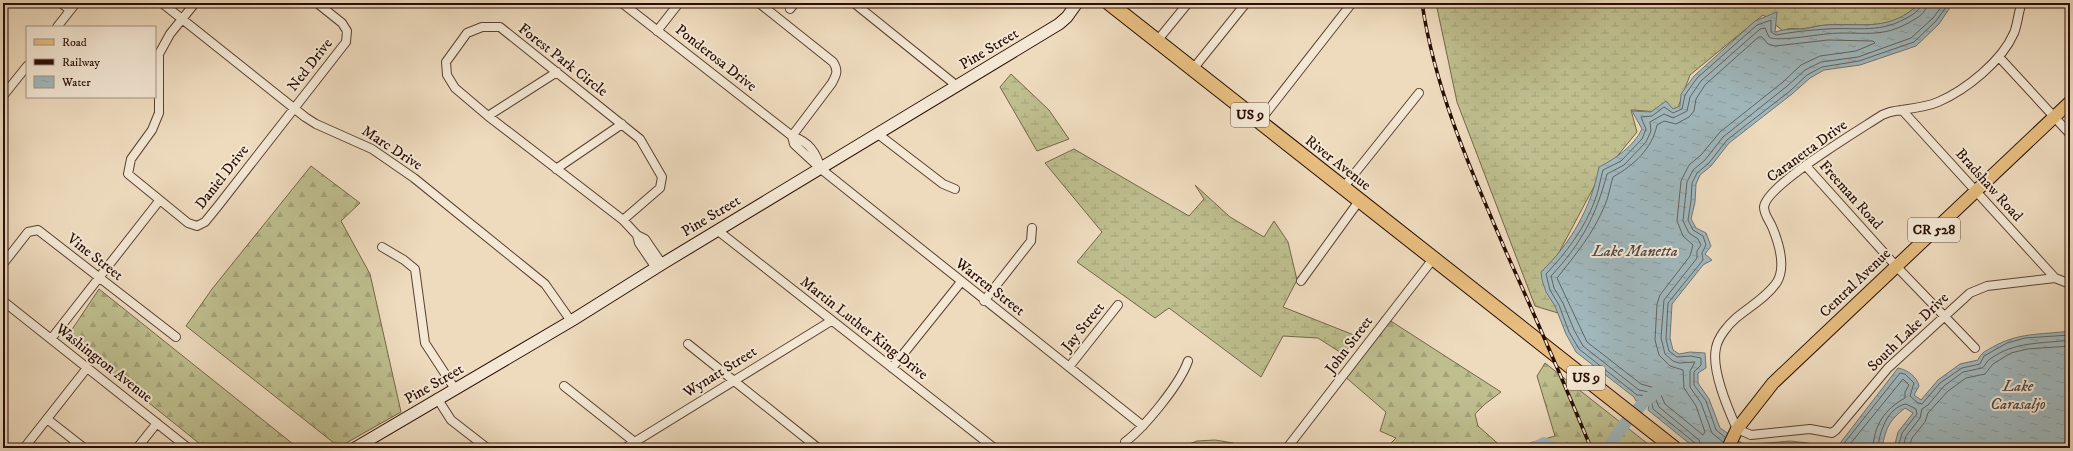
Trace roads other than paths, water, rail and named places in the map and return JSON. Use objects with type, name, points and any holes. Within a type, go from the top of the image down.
[{"type":"highway","name":"River Avenue","points":[[1110,3],[1359,201],[1625,408],[1674,448]]},
{"type":"main road","name":"Central Avenue","points":[[1728,448],[1736,430],[1773,383],[2070,102]]},
{"type":"street","points":[[61,3],[70,10]]},
{"type":"street","points":[[58,26],[76,3]]},
{"type":"street","name":"Marc Drive","points":[[162,3],[316,124],[372,149],[414,178],[545,284],[571,321]]},
{"type":"street","points":[[183,19],[195,3]]},
{"type":"street","name":"Ned Drive","points":[[294,108],[339,52],[347,36],[347,31],[342,23],[317,3]]},
{"type":"street","name":"Ponderosa Drive","points":[[622,3],[792,136],[794,144],[821,169]]},
{"type":"street","points":[[657,31],[679,3]]},
{"type":"street","points":[[759,3],[833,62],[837,68],[837,74],[832,83],[792,136]]},
{"type":"street","points":[[854,3],[957,86]]},
{"type":"street","name":"Pine Street","points":[[355,448],[437,398],[571,321],[717,230],[821,169],[1059,24],[1067,17],[1076,3]]},
{"type":"street","points":[[1157,41],[1188,3]]},
{"type":"street","points":[[1193,69],[1246,3]]},
{"type":"street","points":[[1259,122],[1352,3]]},
{"type":"street","name":"Caranetta Drive","points":[[1736,430],[1719,380],[1716,347],[1730,323],[1769,291],[1777,280],[1781,260],[1778,241],[1765,214],[1764,206],[1769,196],[1774,190],[1806,166],[1882,115],[1938,102],[1970,84],[1998,57],[2015,32],[2022,3]]},
{"type":"street","name":"Daniel Drive","points":[[183,19],[170,34],[159,54],[159,113],[157,122],[131,159],[127,171],[130,177],[159,201],[188,223],[197,226],[204,222],[294,108]]},
{"type":"street","name":"Forest Park Circle","points":[[623,220],[660,188],[662,177],[640,139],[500,28],[482,27],[466,33],[446,62],[448,75],[455,88],[488,116],[623,220],[637,235],[645,239],[659,266]]},
{"type":"street","points":[[1998,57],[2070,134]]},
{"type":"street","points":[[3,96],[26,67]]},
{"type":"street","points":[[488,116],[557,72]]},
{"type":"street","points":[[1343,188],[1419,93]]},
{"type":"street","name":"Bradshaw Road","points":[[1902,110],[2055,278]]},
{"type":"street","points":[[556,169],[622,124]]},
{"type":"street","points":[[878,134],[943,184],[955,189]]},
{"type":"street","name":"Freeman Road","points":[[1806,166],[1896,266],[1975,348]]},
{"type":"street","name":"Warren Street","points":[[821,169],[984,301],[1069,366],[1143,426]]},
{"type":"street","points":[[51,339],[159,201]]},
{"type":"street","points":[[1301,281],[1359,201]]},
{"type":"street","points":[[984,301],[1032,241],[1032,228]]},
{"type":"street","name":"Vine Street","points":[[3,264],[28,232],[38,230],[176,337]]},
{"type":"street","name":"Martin Luther King Drive","points":[[717,230],[994,448]]},
{"type":"street","points":[[382,247],[404,260],[415,269],[425,343],[455,389]]},
{"type":"street","name":"John Street","points":[[1288,448],[1433,259]]},
{"type":"street","name":"South Lake Drive","points":[[1736,430],[1750,435],[1810,429],[1832,433],[1888,368],[1970,293],[1987,286],[2055,278],[2070,284]]},
{"type":"street","points":[[892,368],[961,282]]},
{"type":"street","name":"Washington Avenue","points":[[3,301],[188,448]]},
{"type":"street","name":"Jay Street","points":[[1069,366],[1118,306]]},
{"type":"street","name":"Wynatt Street","points":[[624,448],[831,321]]},
{"type":"street","points":[[688,344],[818,448]]},
{"type":"street","points":[[1125,442],[1137,433],[1143,426],[1184,373],[1188,361]]},
{"type":"street","points":[[24,448],[87,368]]},
{"type":"street","points":[[564,386],[642,448]]},
{"type":"street","points":[[437,398],[451,420],[487,448]]},
{"type":"street","points":[[47,419],[84,448]]},
{"type":"street","points":[[137,448],[157,423]]},
{"type":"water","name":"Lake Manetta","points":[[1920,3],[1953,3],[1939,24],[1916,46],[1860,65],[1824,70],[1810,78],[1792,94],[1729,143],[1711,166],[1700,175],[1696,184],[1695,202],[1691,219],[1696,228],[1706,233],[1711,246],[1705,254],[1712,260],[1703,265],[1672,304],[1670,338],[1673,350],[1679,354],[1690,352],[1705,353],[1706,368],[1698,373],[1698,383],[1709,399],[1720,428],[1745,445],[1790,441],[1808,443],[1821,447],[1841,445],[1841,442],[1898,368],[1909,372],[1914,377],[1919,386],[1914,395],[1921,400],[1938,380],[1960,364],[1978,360],[1983,353],[2001,343],[2029,335],[2070,331],[2070,448],[1894,448],[1898,432],[1913,413],[1905,408],[1889,425],[1882,448],[1695,448],[1648,410],[1649,405],[1647,401],[1636,401],[1634,397],[1576,352],[1566,334],[1555,306],[1546,292],[1541,272],[1562,249],[1578,224],[1591,197],[1599,167],[1624,151],[1639,135],[1642,129],[1632,111],[1651,112],[1666,101],[1673,109],[1680,106],[1681,94],[1694,76],[1755,21],[1777,12],[1775,32],[1824,25],[1876,24],[1898,18],[1909,12]]},
{"type":"waterway","points":[[1608,448],[1630,417],[1658,390]]},
{"type":"waterway","points":[[1534,448],[1544,443],[1553,448]]},
{"type":"railway","points":[[1422,3],[1436,68],[1456,131],[1481,193],[1591,448]]},
{"type":"water label","name":"Lake Carasaljo","points":[[2018,395]]}]
